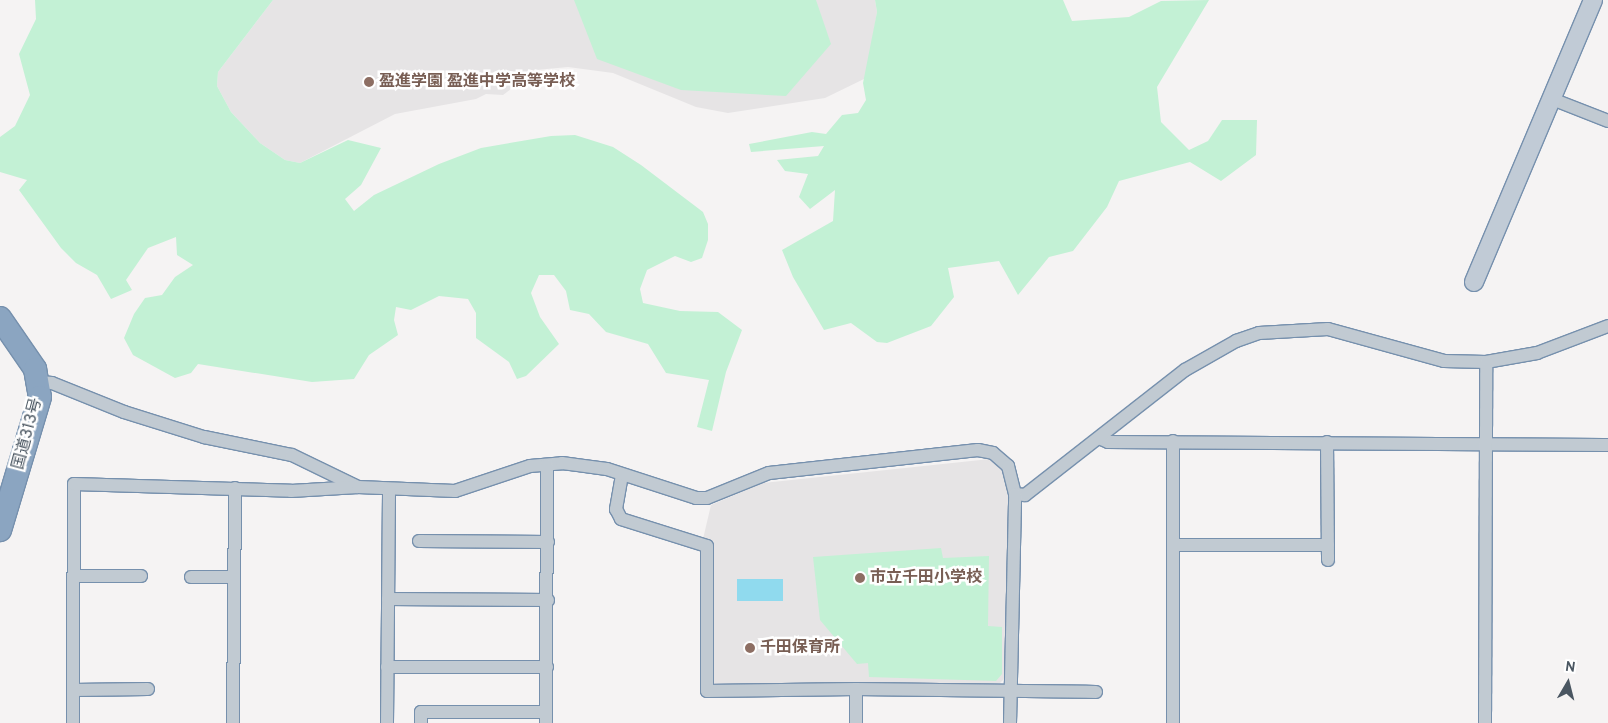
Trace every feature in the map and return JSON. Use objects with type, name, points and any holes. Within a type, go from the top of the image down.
[{"type":"highway","name":"国道313号","points":[[0,318],[26,351],[40,382],[37,411],[0,530]]},
{"type":"street","points":[[1474,282],[1593,0]]},
{"type":"street","points":[[1552,98],[1608,121]]},
{"type":"street","points":[[1015,494],[1025,494],[1100,438],[1185,370],[1236,341],[1259,333],[1328,329],[1444,361],[1486,362],[1537,353],[1608,326]]},
{"type":"street","points":[[1485,723],[1488,444],[1486,362]]},
{"type":"street","points":[[40,382],[52,382],[124,412],[204,437],[292,454],[358,487]]},
{"type":"street","points":[[1100,438],[1108,442],[1608,445]]},
{"type":"street","points":[[1173,441],[1173,723]]},
{"type":"street","points":[[1327,442],[1328,560]]},
{"type":"street","points":[[73,723],[74,484],[291,491],[358,487],[389,490],[455,491],[530,466],[562,463],[607,469],[696,498],[707,498],[769,473],[978,450],[993,453],[1008,466],[1015,494],[1010,723]]},
{"type":"street","points":[[421,723],[421,712],[546,718],[548,465]]},
{"type":"street","points":[[622,475],[616,510],[621,519],[707,546],[707,691],[856,689],[1096,692]]},
{"type":"street","points":[[233,723],[232,577],[235,488]]},
{"type":"street","points":[[387,723],[389,490]]},
{"type":"street","points":[[419,541],[548,542]]},
{"type":"street","points":[[1174,545],[1328,545]]},
{"type":"street","points":[[73,576],[141,576]]},
{"type":"street","points":[[190,577],[232,577]]},
{"type":"street","points":[[388,599],[548,600]]},
{"type":"street","points":[[387,666],[547,667]]},
{"type":"street","points":[[73,690],[148,689]]},
{"type":"street","points":[[856,689],[856,723]]},
{"type":"shaded area","name":"盈進学園 盈進中学高等学校","points":[[273,0],[875,0],[877,12],[866,78],[825,98],[728,113],[696,107],[613,73],[568,67],[536,70],[503,95],[486,94],[476,99],[395,114],[300,163],[285,160],[260,143],[231,112],[217,86],[218,72]]},
{"type":"shaded area","name":"市立千田小学校","points":[[990,459],[1007,471],[1009,479],[1005,678],[1000,683],[713,684],[703,539],[711,505],[763,483]]},
{"type":"green space","points":[[35,0],[273,0],[218,72],[217,86],[231,112],[260,143],[285,160],[300,163],[348,140],[381,148],[361,185],[345,199],[354,211],[374,195],[439,164],[481,148],[551,136],[575,135],[613,147],[641,165],[703,212],[708,224],[708,240],[702,258],[691,262],[675,256],[647,270],[640,289],[643,303],[680,311],[718,312],[742,330],[726,372],[712,431],[697,427],[709,380],[666,373],[648,344],[606,332],[589,314],[570,310],[566,291],[554,275],[539,275],[531,293],[540,317],[559,344],[526,376],[517,379],[509,362],[476,338],[476,313],[468,299],[439,296],[411,310],[396,307],[394,320],[398,335],[369,355],[354,379],[312,382],[198,364],[191,373],[175,378],[133,355],[124,338],[134,314],[145,298],[162,295],[175,277],[193,265],[177,255],[176,237],[148,248],[126,280],[132,290],[111,299],[97,275],[76,263],[61,248],[19,190],[27,180],[0,172],[0,137],[15,126],[30,95],[19,54],[36,19]]},
{"type":"green space","points":[[574,0],[816,0],[831,44],[786,96],[681,90],[597,59]]},
{"type":"green space","points":[[875,0],[1063,0],[1072,21],[1129,17],[1161,1],[1209,0],[1157,87],[1161,122],[1189,150],[1208,141],[1222,120],[1257,120],[1256,155],[1221,181],[1190,162],[1119,181],[1107,207],[1073,251],[1049,257],[1018,295],[999,261],[948,268],[954,297],[931,326],[887,343],[877,342],[851,323],[824,330],[793,277],[782,250],[833,221],[835,190],[810,209],[799,197],[808,174],[785,171],[777,160],[818,156],[824,146],[751,152],[749,144],[812,132],[826,134],[842,115],[858,113],[866,100],[863,83],[877,12]]},
{"type":"green space","points":[[941,548],[943,558],[989,556],[988,626],[1002,627],[1002,674],[996,681],[869,677],[868,663],[857,664],[820,620],[813,557]]},
{"type":"water","points":[[737,579],[783,579],[783,601],[737,601]]},
{"type":"place","name":"盈進学園 盈進中学高等学校","points":[[369,82]]},
{"type":"place","name":"市立千田小学校","points":[[860,578]]},
{"type":"place","name":"千田保育所","points":[[750,648]]}]
